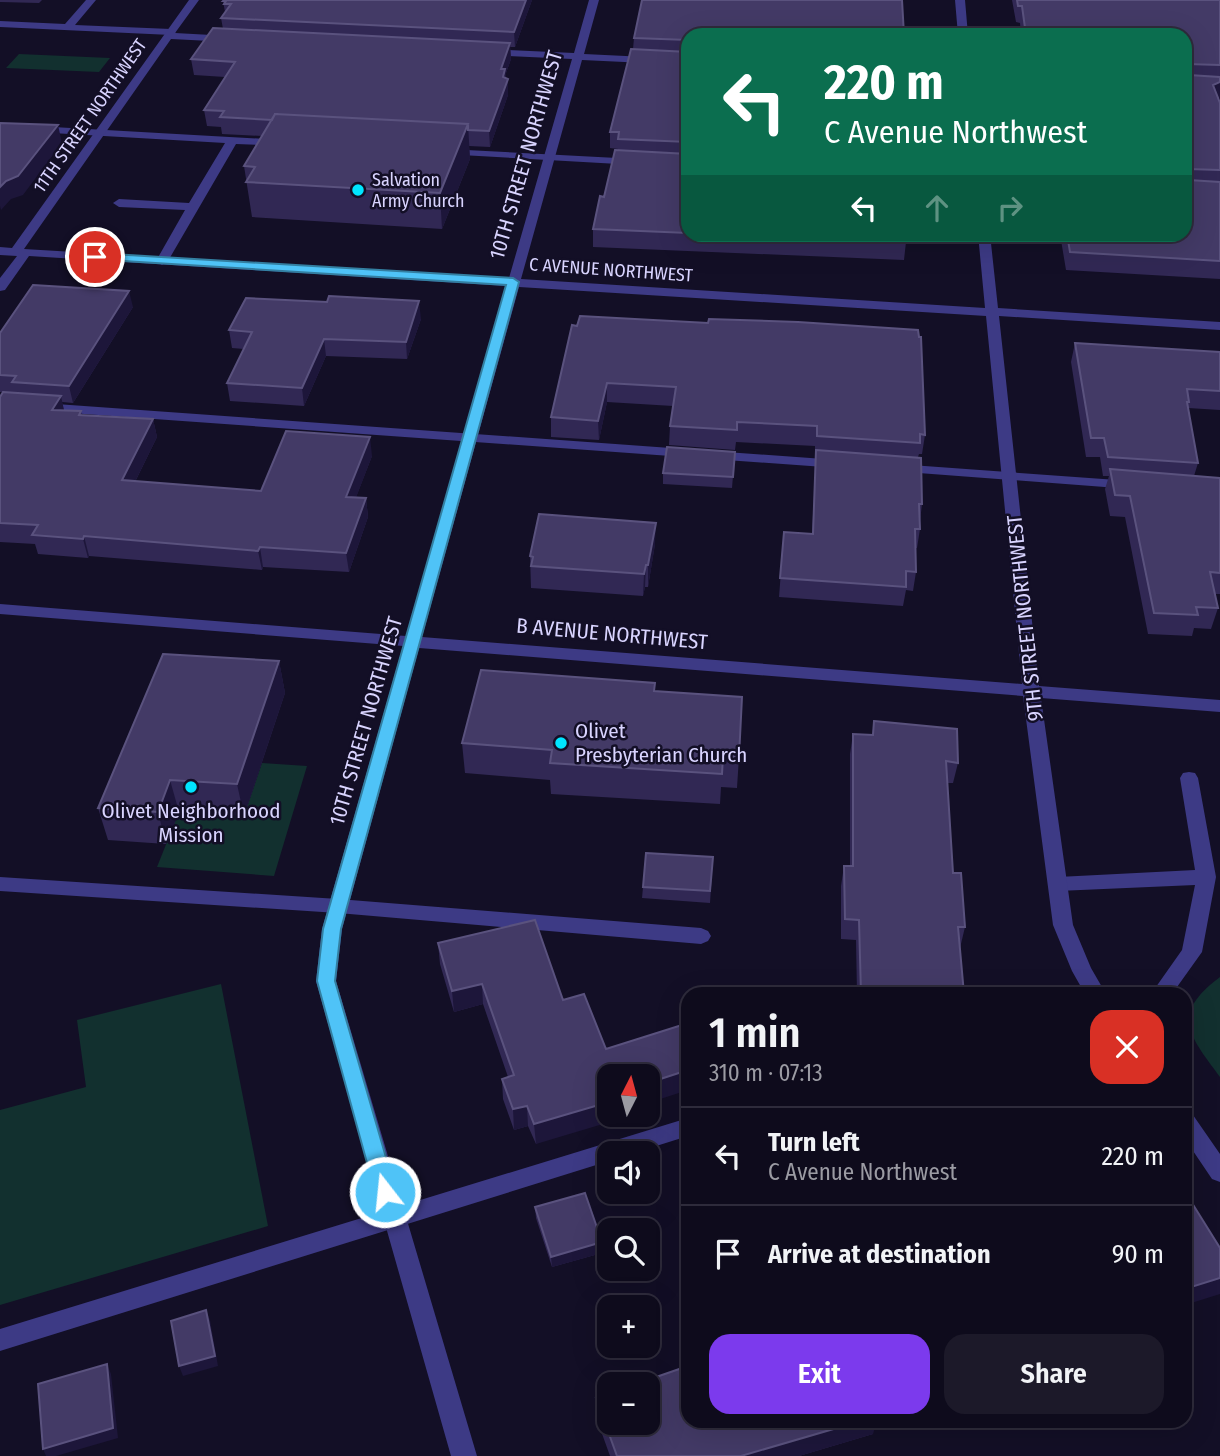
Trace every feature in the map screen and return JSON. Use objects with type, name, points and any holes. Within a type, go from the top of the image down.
[{"type":"street","points":[[68,27],[91,0]]},
{"type":"street","name":"11TH STREET NORTHWEST","points":[[0,287],[20,252],[194,0]]},
{"type":"street","name":"10TH STREET NORTHWEST","points":[[464,1456],[326,981],[332,929],[338,906],[594,0]]},
{"type":"street","points":[[960,0],[962,28]]},
{"type":"street","points":[[0,24],[245,40]]},
{"type":"street","points":[[475,51],[681,62]]},
{"type":"street","points":[[0,127],[302,144]]},
{"type":"street","points":[[162,261],[232,140]]},
{"type":"street","points":[[440,151],[650,163]]},
{"type":"street","points":[[119,203],[194,207]]},
{"type":"street","name":"9TH STREET NORTHWEST","points":[[985,242],[1031,691],[1063,925],[1082,971],[1092,987]]},
{"type":"street","name":"C AVENUE NORTHWEST","points":[[0,251],[1220,326]]},
{"type":"street","points":[[0,404],[851,464]]},
{"type":"street","points":[[879,466],[1152,486]]},
{"type":"street","name":"B AVENUE NORTHWEST","points":[[0,609],[1220,706]]},
{"type":"street","points":[[1166,987],[1192,952],[1206,877],[1189,778]]},
{"type":"street","points":[[1058,884],[1206,877]]},
{"type":"street","points":[[0,884],[338,906],[701,936]]},
{"type":"street","points":[[0,1340],[681,1129]]},
{"type":"street","points":[[1192,1132],[1220,1172]]},
{"type":"green space","points":[[19,54],[110,58],[99,72],[6,68]]},
{"type":"green space","points":[[262,763],[307,766],[274,876],[157,867],[179,812],[244,816]]},
{"type":"green space","points":[[1220,977],[1220,1077],[1192,1033],[1192,1009],[1204,991]]},
{"type":"green space","points":[[221,984],[268,1226],[0,1305],[0,1110],[86,1087],[77,1020]]},
{"type":"building","points":[[224,0],[526,0],[514,32],[221,18],[231,4],[224,4]]},
{"type":"building","points":[[642,0],[902,0],[904,28],[681,28],[681,40],[634,38]]},
{"type":"building","points":[[1017,0],[1220,0],[1220,65],[1192,64],[1192,28],[1025,28],[1022,6],[1018,6]]},
{"type":"building","points":[[213,28],[510,43],[501,69],[505,69],[503,77],[508,79],[489,131],[468,130],[468,124],[275,114],[272,120],[220,117],[224,111],[204,110],[235,62],[191,59]]},
{"type":"building","points":[[631,49],[681,52],[681,142],[618,139],[619,132],[610,132]]},
{"type":"building","points":[[1192,75],[1220,77],[1220,82],[1213,85],[1220,103],[1220,170],[1192,169]]},
{"type":"building","points":[[275,114],[468,124],[440,193],[246,182],[255,167],[244,166]]},
{"type":"building","points":[[0,123],[58,125],[18,176],[0,187]]},
{"type":"building","points":[[615,150],[681,154],[681,233],[593,229],[600,196],[604,197]]},
{"type":"building","points":[[1192,180],[1220,182],[1220,261],[1070,252],[1068,242],[1192,242]]},
{"type":"building","points":[[33,285],[129,291],[69,386],[12,382],[16,376],[0,375],[0,333]]},
{"type":"building","points":[[329,296],[419,301],[406,342],[324,339],[302,388],[227,383],[252,332],[229,330],[246,298],[327,302]]},
{"type":"building","points":[[580,316],[708,323],[709,319],[798,322],[918,330],[921,337],[925,435],[920,434],[920,443],[817,436],[817,426],[737,422],[737,430],[670,426],[676,387],[607,383],[598,421],[551,417],[572,325],[577,326]]},
{"type":"building","points":[[1075,343],[1220,352],[1220,391],[1187,389],[1198,463],[1108,457],[1104,438],[1091,438]]},
{"type":"building","points":[[3,392],[61,396],[52,410],[81,411],[79,415],[153,419],[122,480],[261,491],[286,431],[370,437],[346,497],[366,498],[346,553],[260,547],[258,551],[84,536],[83,539],[32,535],[38,525],[0,523],[0,397]]},
{"type":"building","points":[[667,447],[735,452],[733,477],[663,473]]},
{"type":"building","points":[[816,450],[921,458],[922,504],[919,504],[920,529],[915,529],[916,572],[906,571],[906,587],[780,578],[784,532],[813,534]]},
{"type":"building","points":[[1110,469],[1220,478],[1220,573],[1210,572],[1218,608],[1196,607],[1198,615],[1154,613],[1130,496],[1115,495]]},
{"type":"building","points":[[539,514],[656,523],[644,574],[531,566],[533,557],[530,556]]},
{"type":"building","name":"Olivet Neighborhood Mission","points":[[163,654],[279,661],[237,784],[170,780],[158,812],[98,808]]},
{"type":"building","points":[[481,670],[655,683],[654,691],[742,697],[739,757],[723,756],[722,774],[550,763],[552,750],[462,743]]},
{"type":"building","points":[[874,721],[957,729],[958,763],[946,761],[953,873],[961,873],[965,927],[958,927],[963,987],[861,987],[859,920],[845,919],[844,866],[853,866],[853,734],[873,735]]},
{"type":"building","points":[[646,853],[713,857],[710,891],[643,887]]},
{"type":"building","points":[[535,920],[563,1000],[584,994],[606,1049],[681,1025],[681,1072],[660,1079],[660,1064],[597,1064],[597,1106],[534,1124],[527,1106],[513,1109],[502,1079],[514,1075],[482,984],[452,991],[438,943]]},
{"type":"building","points":[[585,1193],[597,1228],[597,1243],[551,1257],[535,1207]]},
{"type":"building","points":[[1192,1203],[1220,1248],[1220,1278],[1192,1287]]},
{"type":"building","points":[[206,1310],[215,1356],[179,1366],[171,1321]]},
{"type":"building","points":[[107,1364],[113,1428],[43,1449],[38,1384]]},
{"type":"building","points":[[681,1368],[681,1428],[837,1428],[741,1456],[617,1456],[609,1435],[660,1435],[660,1376]]},
{"type":"place","name":"Salvation Army Church","points":[[358,190]]},
{"type":"place","name":"Olivet Presbyterian Church","points":[[561,743]]},
{"type":"place","name":"Olivet Neighborhood Mission","points":[[191,787]]},
{"type":"route","points":[[95,257],[513,282],[332,929],[326,981],[385,1192]]}]
